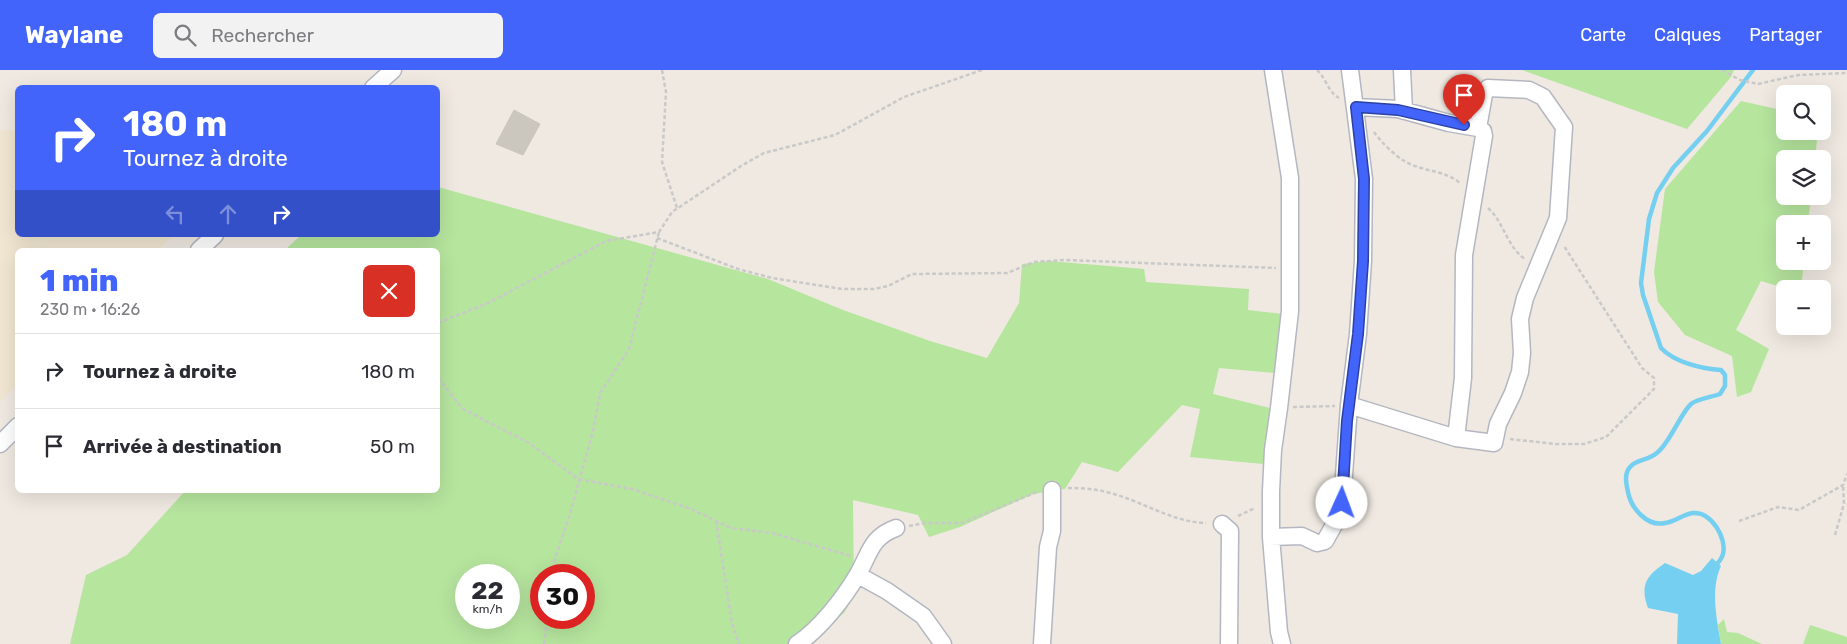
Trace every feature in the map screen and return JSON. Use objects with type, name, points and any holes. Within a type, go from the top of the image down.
[{"type":"street","points":[[376,85],[393,70]]},
{"type":"street","points":[[1272,70],[1290,178],[1290,311],[1273,450],[1271,491],[1271,537],[1278,623],[1282,644]]},
{"type":"street","points":[[1271,537],[1302,536],[1317,543],[1325,541],[1335,523],[1342,503],[1363,261],[1364,179],[1350,70]]},
{"type":"street","points":[[1402,70],[1404,111]]},
{"type":"street","points":[[1349,405],[1456,438],[1494,443],[1496,440],[1498,424],[1513,393],[1520,372],[1522,353],[1520,319],[1525,298],[1558,218],[1564,128],[1543,97],[1528,90],[1488,88],[1484,94],[1478,128]]},
{"type":"street","points":[[1356,107],[1404,111],[1449,123],[1478,128],[1483,131],[1484,136],[1464,255],[1463,378],[1456,438]]},
{"type":"street","points":[[201,248],[213,237]]},
{"type":"street","points":[[0,444],[15,429]]},
{"type":"street","points":[[1042,644],[1048,547],[1052,530],[1052,490]]},
{"type":"street","points":[[1222,524],[1230,531],[1229,644]]},
{"type":"street","points":[[797,644],[812,634],[861,567],[882,533],[896,528]]},
{"type":"street","points":[[861,567],[923,616],[943,644]]},
{"type":"path","points":[[662,70],[666,92],[662,162],[678,209]]},
{"type":"path","points":[[554,564],[593,431],[600,393],[629,349],[659,232],[672,212],[764,153],[836,135],[904,96],[982,70]]},
{"type":"path","points":[[1317,70],[1333,95],[1356,107]]},
{"type":"path","points":[[1722,70],[1740,80],[1758,84],[1798,75],[1847,73]]},
{"type":"path","points":[[1373,130],[1378,138],[1406,162],[1454,177],[1494,213],[1516,252],[1527,260],[1538,263]]},
{"type":"path","points":[[1496,440],[1517,439],[1556,444],[1584,444],[1606,437],[1654,389],[1654,378],[1642,368],[1554,230]]},
{"type":"path","points":[[440,322],[488,303],[606,241],[659,232]]},
{"type":"path","points":[[658,238],[738,269],[772,278],[842,289],[874,290],[888,286],[912,274],[1007,273],[1034,262],[1223,264],[1290,268]]},
{"type":"path","points":[[440,380],[463,409],[529,443],[578,479],[632,489],[691,509],[731,528],[772,533],[861,567]]},
{"type":"path","points":[[1279,408],[1349,405]]},
{"type":"path","points":[[1835,535],[1844,504],[1843,486],[1847,474]]},
{"type":"path","points":[[1740,521],[1778,507],[1799,510],[1843,486]]},
{"type":"path","points":[[896,528],[925,523],[962,523],[1034,492],[1066,488],[1094,489],[1115,494],[1157,512],[1201,523],[1222,524],[1256,508],[1271,491]]},
{"type":"path","points":[[716,521],[732,623],[739,644]]},
{"type":"path","points":[[544,644],[546,629]]},
{"type":"shaded area","points":[[0,130],[15,131],[15,237],[172,237],[160,248],[15,248],[15,387],[0,402]]},
{"type":"green space","points":[[1522,70],[1734,70],[1731,77],[1687,129]]},
{"type":"green space","points":[[1741,101],[1776,109],[1776,140],[1817,140],[1816,150],[1776,150],[1776,205],[1810,205],[1809,215],[1776,215],[1776,270],[1803,270],[1802,280],[1776,280],[1776,285],[1761,281],[1736,330],[1769,349],[1751,392],[1737,397],[1732,356],[1685,335],[1658,302],[1654,272],[1665,189]]},
{"type":"green space","points":[[440,188],[768,279],[843,310],[930,341],[987,358],[1019,303],[1022,264],[1049,261],[1144,269],[1146,282],[1249,289],[1248,310],[1293,315],[1287,374],[1219,368],[1213,394],[1278,410],[1263,464],[1190,457],[1200,409],[1182,405],[1118,472],[1082,462],[1065,489],[1033,494],[960,527],[929,537],[918,515],[853,500],[854,596],[844,613],[808,644],[70,644],[86,575],[127,555],[183,493],[440,493],[440,248],[287,248],[299,237],[440,237]]},
{"type":"green space","points":[[1724,619],[1727,632],[1738,633],[1762,644],[1721,644],[1718,625]]},
{"type":"green space","points":[[1810,625],[1847,637],[1847,644],[1803,644]]},
{"type":"water","points":[[1712,558],[1721,566],[1715,594],[1716,615],[1721,644],[1677,644],[1678,614],[1648,608],[1645,593],[1646,582],[1653,572],[1665,563],[1693,575],[1701,571]]},
{"type":"building","points":[[514,110],[540,124],[523,155],[496,144]]},
{"type":"waterway","points":[[1715,566],[1722,557],[1724,548],[1720,533],[1711,521],[1706,516],[1693,513],[1665,523],[1652,522],[1646,519],[1636,510],[1630,498],[1626,476],[1633,464],[1652,457],[1663,446],[1691,404],[1720,394],[1725,386],[1725,375],[1721,370],[1689,364],[1673,357],[1661,348],[1643,295],[1641,283],[1649,219],[1657,193],[1673,168],[1707,131],[1753,70]]},
{"type":"route","points":[[1342,503],[1347,421],[1358,334],[1363,261],[1364,179],[1356,107],[1398,110],[1464,125]]}]
